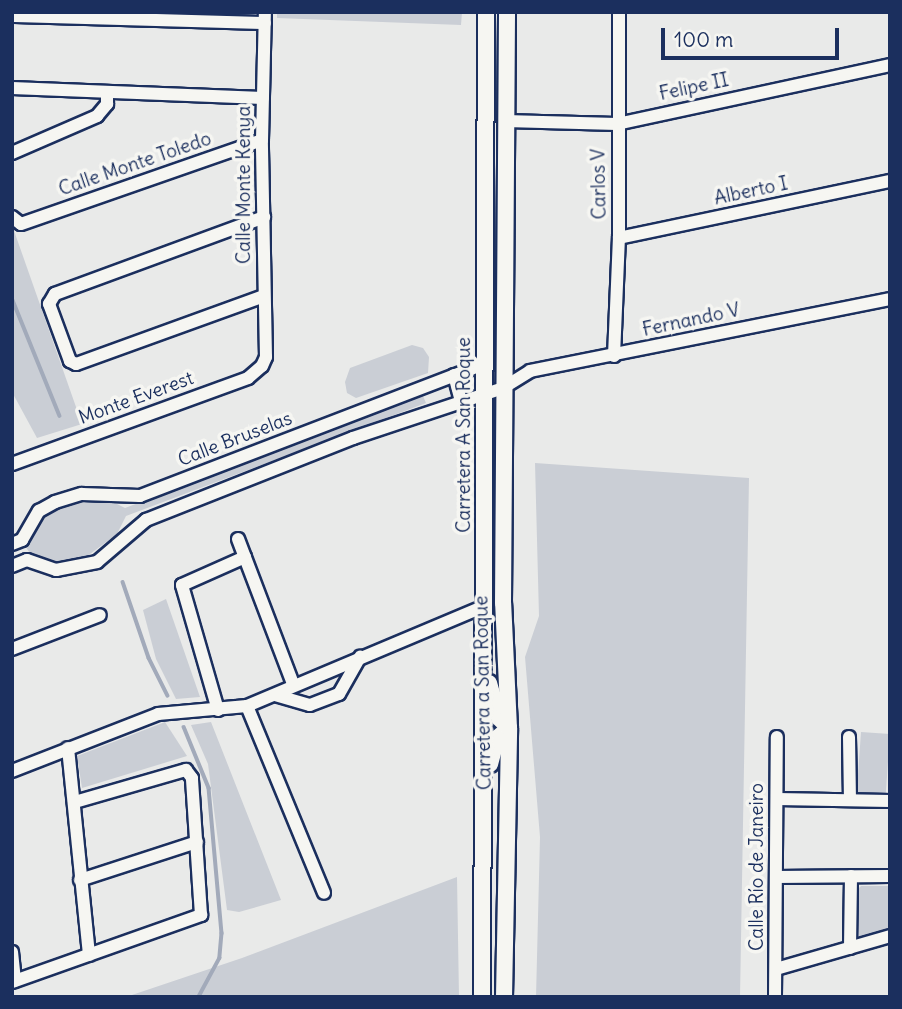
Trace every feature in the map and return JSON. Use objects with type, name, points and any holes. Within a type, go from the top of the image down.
[{"type":"main road","name":"Carretera A San Roque","points":[[482,997],[486,12]]},
{"type":"main road","name":"Carretera A San Roque","points":[[503,388],[507,12]]},
{"type":"main road","name":"Carretera a San Roque","points":[[503,388],[502,603],[509,728],[504,997]]},
{"type":"main road","points":[[483,779],[497,738],[509,728],[499,718],[484,677]]},
{"type":"street","name":"Carlos V","points":[[614,356],[619,238],[619,12]]},
{"type":"street","points":[[12,16],[265,18]]},
{"type":"street","name":"Calle Monte Kenya","points":[[265,18],[262,140],[265,357]]},
{"type":"street","name":"Felipe II","points":[[505,121],[617,124],[890,65]]},
{"type":"street","points":[[12,89],[263,98]]},
{"type":"street","points":[[12,153],[97,116],[107,104],[107,93]]},
{"type":"street","name":"Calle Monte Toledo","points":[[16,221],[262,140]]},
{"type":"street","name":"Alberto I","points":[[619,238],[890,181]]},
{"type":"street","points":[[264,217],[55,295],[48,304],[70,361],[76,363],[264,296]]},
{"type":"street","name":"Fernando V","points":[[483,394],[503,388],[530,371],[890,299]]},
{"type":"street","name":"Monte Everest","points":[[12,464],[248,378],[265,357]]},
{"type":"street","name":"Calle Bruselas","points":[[17,542],[34,517],[55,502],[82,494],[140,496],[483,364]]},
{"type":"street","points":[[454,375],[461,401]]},
{"type":"street","points":[[12,566],[27,560],[56,570],[97,562],[146,520],[483,394]]},
{"type":"street","points":[[237,539],[293,684]]},
{"type":"street","points":[[17,542],[27,560]]},
{"type":"street","points":[[218,710],[181,585],[245,557]]},
{"type":"street","points":[[12,771],[158,713],[247,706],[275,695],[293,684],[483,607]]},
{"type":"street","points":[[12,649],[100,615]]},
{"type":"street","points":[[275,695],[310,705],[339,694],[360,657]]},
{"type":"street","points":[[247,706],[324,893]]},
{"type":"street","name":"Calle Río de Janeiro","points":[[775,997],[777,737]]},
{"type":"street","points":[[849,737],[850,800]]},
{"type":"street","points":[[68,748],[89,955]]},
{"type":"street","points":[[12,951],[14,982],[201,915],[192,778],[187,770],[75,802]]},
{"type":"street","points":[[777,799],[890,802]]},
{"type":"street","points":[[80,880],[197,842]]},
{"type":"street","points":[[850,876],[850,948]]},
{"type":"street","points":[[776,877],[890,876]]},
{"type":"street","points":[[776,969],[890,936]]},
{"type":"shaded area","points":[[277,12],[462,12],[461,25],[277,18]]},
{"type":"shaded area","points":[[12,225],[82,424],[37,438],[12,392]]},
{"type":"shaded area","points":[[412,345],[423,348],[429,357],[428,373],[356,398],[347,393],[345,382],[350,368]]},
{"type":"shaded area","points":[[423,396],[426,403],[126,516],[117,534],[86,557],[49,563],[34,558],[27,549],[26,541],[43,517],[75,499],[109,500],[125,508]]},
{"type":"shaded area","points":[[535,463],[749,478],[740,997],[536,997],[540,837],[525,657],[539,616]]},
{"type":"shaded area","points":[[166,599],[200,697],[176,699],[156,659],[143,610]]},
{"type":"shaded area","points":[[165,722],[187,756],[82,788],[77,756]]},
{"type":"shaded area","points":[[211,722],[281,900],[239,912],[227,910],[208,764],[191,725]]},
{"type":"shaded area","points":[[861,732],[890,734],[885,801],[856,799]]},
{"type":"shaded area","points":[[457,877],[459,997],[126,997],[242,958]]},
{"type":"shaded area","points":[[861,886],[890,886],[890,934],[858,941],[857,890]]},
{"type":"waterway","points":[[12,298],[60,416]]},
{"type":"waterway","points":[[123,582],[149,658],[168,696]]},
{"type":"waterway","points":[[184,727],[209,788],[222,933],[220,958],[199,997]]}]
